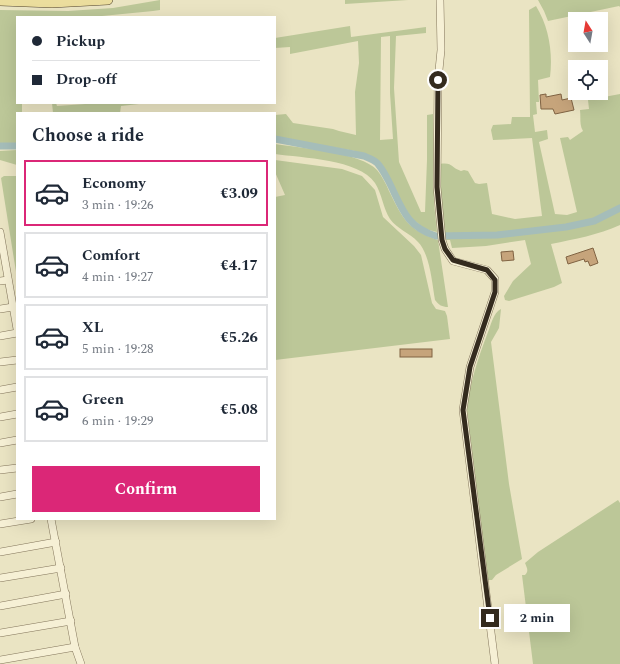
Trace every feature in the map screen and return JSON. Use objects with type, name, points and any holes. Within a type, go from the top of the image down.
[{"type":"main road","points":[[0,1],[52,3],[108,0]]},
{"type":"street","points":[[436,0],[439,13]]},
{"type":"street","points":[[440,0],[439,13],[441,50],[438,80],[437,187],[442,240],[445,249],[453,260],[487,270],[495,280],[495,292],[470,367],[463,410],[495,664]]},
{"type":"street","points":[[0,232],[2,254],[16,324]]},
{"type":"street","points":[[0,281],[8,280]]},
{"type":"street","points":[[0,309],[13,307]]},
{"type":"street","points":[[0,336],[16,333]]},
{"type":"street","points":[[0,362],[16,360]]},
{"type":"street","points":[[0,390],[16,387]]},
{"type":"street","points":[[0,417],[16,414]]},
{"type":"street","points":[[0,443],[16,440]]},
{"type":"street","points":[[0,470],[16,468]]},
{"type":"street","points":[[0,497],[16,494]]},
{"type":"street","points":[[0,524],[25,520]]},
{"type":"street","points":[[51,520],[75,647],[81,664]]},
{"type":"street","points":[[0,552],[56,542]]},
{"type":"street","points":[[0,578],[61,568]]},
{"type":"street","points":[[0,606],[66,594]]},
{"type":"street","points":[[0,633],[70,621]]},
{"type":"street","points":[[0,660],[75,647]]},
{"type":"green space","points":[[160,0],[160,10],[153,11],[102,16],[16,16],[16,104],[22,104],[22,112],[16,112],[16,144],[0,143],[0,10],[68,11],[113,8]]},
{"type":"green space","points":[[345,0],[408,0],[345,4]]},
{"type":"green space","points":[[538,0],[620,0],[620,7],[591,12],[568,12],[568,17],[548,21]]},
{"type":"green space","points":[[536,6],[544,23],[549,40],[551,59],[550,77],[538,80],[539,102],[536,102],[537,114],[533,115],[535,132],[547,130],[548,139],[539,142],[555,214],[567,215],[577,212],[560,138],[568,137],[570,140],[583,131],[580,110],[589,109],[588,100],[608,100],[608,96],[620,94],[620,225],[595,234],[551,244],[562,283],[554,287],[509,301],[505,300],[504,296],[513,281],[531,264],[525,240],[486,246],[452,248],[450,240],[445,240],[441,201],[440,164],[450,165],[461,171],[468,171],[475,183],[487,183],[492,214],[515,219],[542,216],[532,138],[493,140],[491,130],[493,125],[511,124],[512,117],[530,117],[529,10]]},
{"type":"green space","points":[[350,26],[351,37],[426,27],[426,33],[396,36],[394,88],[399,162],[421,212],[425,212],[427,115],[433,114],[434,203],[437,232],[425,229],[409,216],[381,165],[373,158],[355,151],[276,137],[276,115],[286,114],[293,123],[333,129],[356,135],[355,92],[359,63],[358,41],[290,54],[290,47],[276,48],[276,38]],"holes":[[[390,36],[390,93],[393,139],[380,140],[381,37]]]},
{"type":"green space","points":[[52,104],[56,104],[57,106],[85,104],[139,104],[121,106],[120,112],[53,112]]},
{"type":"green space","points":[[276,144],[344,155],[369,164],[377,170],[384,180],[402,216],[407,222],[419,232],[438,240],[448,307],[444,307],[435,300],[430,269],[422,247],[415,239],[396,226],[390,219],[375,183],[367,175],[356,169],[343,164],[276,154]]},
{"type":"green space","points":[[16,150],[16,165],[0,160],[0,151]]},
{"type":"green space","points":[[276,160],[342,169],[362,176],[375,190],[383,217],[414,246],[421,255],[432,303],[436,309],[445,311],[450,339],[276,360],[276,197],[285,195],[276,174]]},
{"type":"green space","points":[[4,176],[16,176],[16,272],[1,178]]},
{"type":"green space","points":[[501,309],[499,328],[491,342],[509,484],[522,559],[496,575],[492,580],[488,580],[467,410],[472,380],[481,351],[493,319],[496,313]]},
{"type":"green space","points":[[618,500],[620,503],[620,664],[533,664],[522,575],[525,575],[527,572],[525,563],[538,552]]},
{"type":"building","points":[[546,94],[546,97],[561,94],[562,100],[568,99],[568,100],[572,100],[574,110],[555,114],[553,109],[541,109],[540,95]]},
{"type":"building","points":[[593,248],[598,263],[590,266],[588,261],[585,262],[584,259],[568,264],[566,257]]},
{"type":"building","points":[[513,251],[514,260],[502,261],[501,252]]},
{"type":"building","points":[[400,349],[432,349],[432,357],[400,357]]},
{"type":"waterway","points":[[276,139],[364,156],[374,160],[384,173],[411,222],[426,232],[436,236],[497,235],[566,227],[594,221],[620,208]]},
{"type":"waterway","points":[[0,146],[16,146]]},
{"type":"route","points":[[438,80],[437,187],[442,240],[445,249],[453,260],[487,270],[495,280],[495,292],[470,367],[463,410],[490,618]]}]
